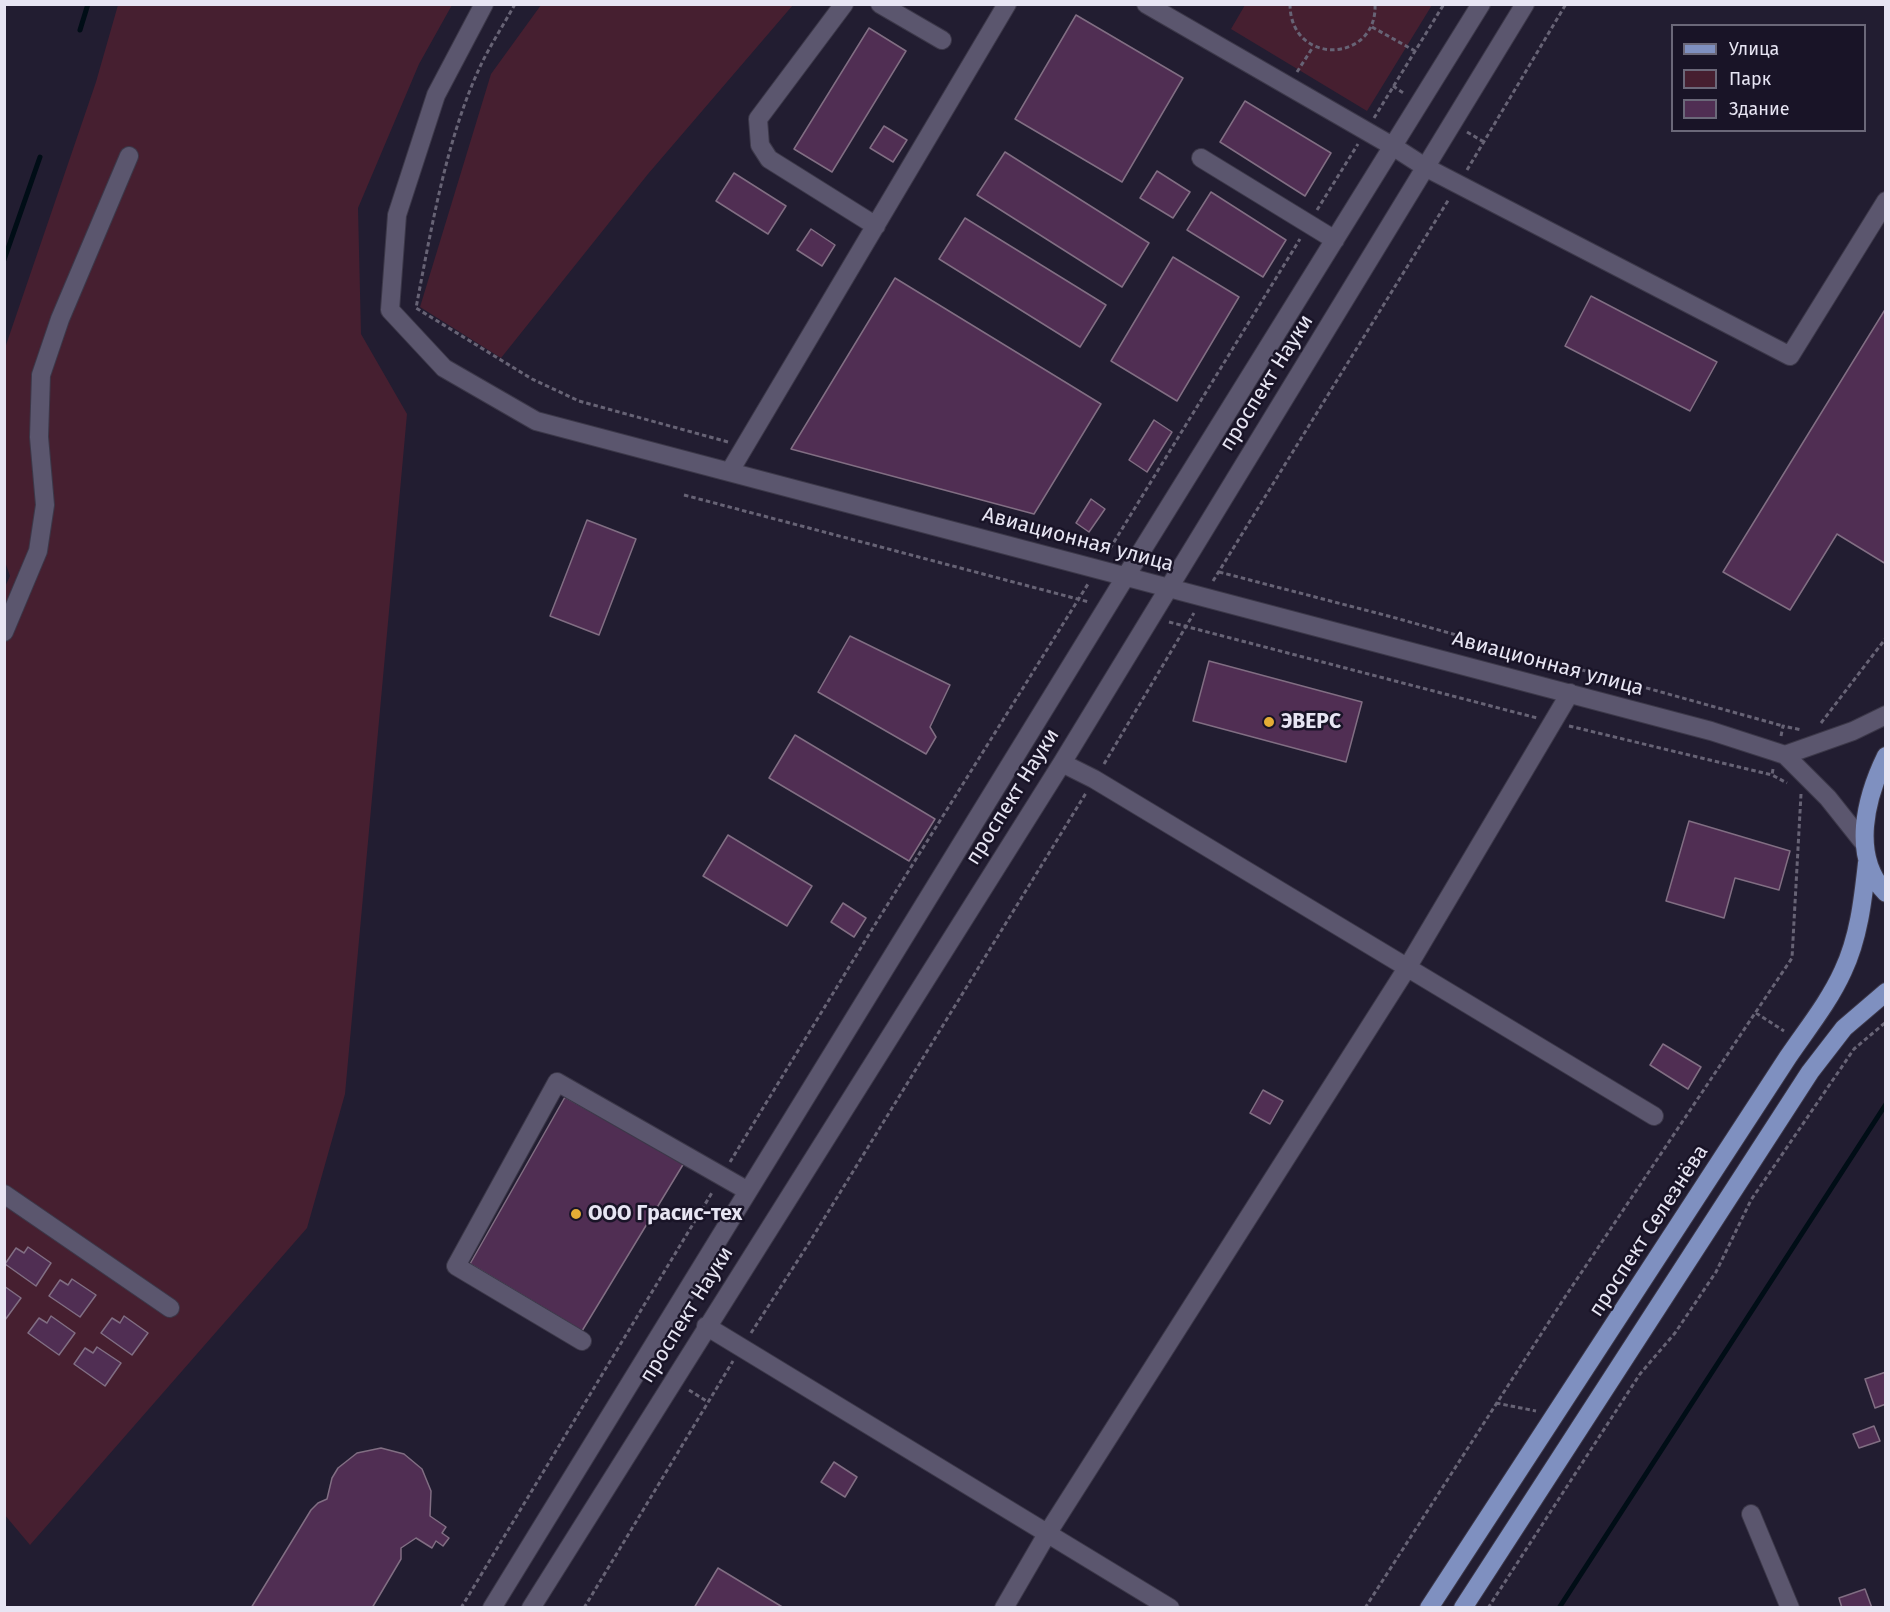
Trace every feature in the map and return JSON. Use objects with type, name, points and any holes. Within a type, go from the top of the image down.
[{"type":"main road","points":[[1886,756],[1870,798],[1863,842],[1867,863],[1879,887],[1886,893]]},
{"type":"main road","name":"проспект Селезнёва","points":[[1430,1608],[1820,1011],[1844,970],[1860,918],[1867,863]]},
{"type":"main road","points":[[1463,1608],[1810,1072],[1844,1028],[1886,992]]},
{"type":"street","name":"Авиационная улица","points":[[484,4],[436,95],[397,215],[390,310],[444,368],[536,421],[1570,693],[1711,731],[1785,755]]},
{"type":"street","points":[[844,4],[758,119],[760,145],[770,159],[876,226]]},
{"type":"street","points":[[880,4],[942,40]]},
{"type":"street","points":[[730,471],[1007,4]]},
{"type":"street","points":[[1146,4],[1366,130],[1425,167],[1790,356],[1886,201]]},
{"type":"street","name":"проспект Науки","points":[[492,1608],[1126,576],[1481,4]]},
{"type":"street","name":"проспект Науки","points":[[531,1608],[706,1326],[1062,763],[1525,4]]},
{"type":"street","points":[[4,632],[38,551],[45,505],[39,437],[41,375],[60,319],[129,156]]},
{"type":"street","points":[[1201,158],[1335,240]]},
{"type":"street","points":[[1004,1608],[1047,1534],[1407,968],[1570,693]]},
{"type":"street","points":[[1863,842],[1828,798],[1785,755],[1853,731],[1886,715]]},
{"type":"street","points":[[1062,763],[1654,1116]]},
{"type":"street","points":[[582,1341],[456,1266],[557,1082],[748,1191]]},
{"type":"street","points":[[4,1194],[170,1308]]},
{"type":"street","points":[[706,1326],[1170,1608]]},
{"type":"street","points":[[1751,1514],[1790,1608]]},
{"type":"path","points":[[515,4],[479,68],[455,133],[416,308],[532,379],[579,402],[744,447]]},
{"type":"path","points":[[1290,4],[1290,18],[1298,35],[1313,47],[1335,51],[1357,44],[1372,27],[1375,4]]},
{"type":"path","points":[[461,1608],[882,913],[1098,568],[1444,4]]},
{"type":"path","points":[[584,1608],[741,1348],[1094,780],[1566,4]]},
{"type":"path","points":[[1372,27],[1415,51]]},
{"type":"path","points":[[1288,86],[1313,47]]},
{"type":"path","points":[[684,495],[1107,607]]},
{"type":"path","points":[[1219,572],[1392,617],[1784,726]]},
{"type":"path","points":[[1150,617],[1553,722],[1772,775]]},
{"type":"path","points":[[1488,1608],[1640,1374],[1675,1333],[1716,1272],[1750,1200],[1854,1049],[1886,1022]]},
{"type":"green space","points":[[1246,4],[1432,5],[1367,111],[1231,29]]},
{"type":"green space","points":[[118,5],[452,5],[419,64],[358,208],[361,334],[407,414],[345,1094],[307,1228],[30,1545],[4,1514],[4,589],[10,576],[4,559],[5,348],[96,82]]},
{"type":"green space","points":[[541,5],[793,5],[648,174],[501,358],[420,307],[491,74]]},
{"type":"building","points":[[1076,15],[1183,78],[1122,182],[1015,119]]},
{"type":"building","points":[[869,28],[906,51],[832,172],[794,149]]},
{"type":"building","points":[[1245,101],[1331,153],[1305,196],[1220,142]]},
{"type":"building","points":[[884,126],[907,140],[893,162],[870,148]]},
{"type":"building","points":[[1005,152],[1149,243],[1122,287],[977,195]]},
{"type":"building","points":[[1157,171],[1190,192],[1173,218],[1140,198]]},
{"type":"building","points":[[734,173],[786,206],[768,234],[716,201]]},
{"type":"building","points":[[1211,192],[1286,240],[1263,277],[1187,230]]},
{"type":"building","points":[[965,218],[1106,305],[1080,347],[939,259]]},
{"type":"building","points":[[811,229],[835,245],[822,266],[797,250]]},
{"type":"building","points":[[1173,257],[1239,297],[1177,401],[1111,361]]},
{"type":"building","points":[[895,278],[1101,404],[1034,514],[791,449]]},
{"type":"building","points":[[1591,296],[1717,362],[1690,411],[1565,346]]},
{"type":"building","points":[[1886,308],[1886,564],[1837,534],[1790,610],[1723,572]]},
{"type":"building","points":[[1154,420],[1172,432],[1147,472],[1129,460]]},
{"type":"building","points":[[1091,499],[1105,509],[1089,532],[1076,523]]},
{"type":"building","points":[[587,520],[636,539],[599,635],[550,616]]},
{"type":"building","points":[[850,636],[950,685],[930,727],[936,737],[926,754],[818,692]]},
{"type":"building","points":[[1209,661],[1362,702],[1346,762],[1193,721]]},
{"type":"building","points":[[795,735],[935,819],[909,861],[769,778]]},
{"type":"building","points":[[1689,821],[1790,851],[1779,890],[1735,878],[1724,918],[1666,901]]},
{"type":"building","points":[[728,835],[812,886],[787,926],[703,876]]},
{"type":"building","points":[[843,903],[866,918],[854,937],[831,922]]},
{"type":"building","points":[[1663,1044],[1701,1067],[1688,1089],[1650,1065]]},
{"type":"building","points":[[1263,1090],[1283,1101],[1270,1124],[1250,1113]]},
{"type":"building","name":"ООО Грасис-тех","points":[[565,1097],[684,1163],[582,1331],[470,1264]]},
{"type":"building","points":[[28,1247],[51,1263],[36,1286],[5,1264],[16,1248],[24,1253]]},
{"type":"building","points":[[72,1279],[96,1295],[80,1317],[49,1296],[60,1280],[68,1285]]},
{"type":"building","points":[[4,1286],[21,1298],[5,1320],[4,1320]]},
{"type":"building","points":[[51,1316],[75,1333],[59,1355],[28,1333],[39,1318],[47,1323]]},
{"type":"building","points":[[124,1316],[148,1333],[132,1355],[101,1333],[112,1318],[120,1323]]},
{"type":"building","points":[[97,1347],[121,1363],[105,1386],[74,1364],[85,1348],[93,1353]]},
{"type":"building","points":[[1886,1372],[1886,1404],[1875,1408],[1865,1379]]},
{"type":"building","points":[[1874,1426],[1880,1441],[1859,1448],[1853,1434]]},
{"type":"building","points":[[381,1448],[404,1454],[422,1469],[431,1491],[430,1516],[446,1527],[442,1533],[449,1538],[443,1546],[436,1541],[432,1548],[416,1538],[401,1548],[401,1559],[372,1608],[251,1608],[311,1510],[318,1503],[327,1499],[332,1478],[338,1468],[357,1453]]},
{"type":"building","points":[[834,1462],[857,1477],[845,1497],[821,1482]]},
{"type":"building","points":[[718,1568],[784,1608],[694,1608]]},
{"type":"building","points":[[1865,1589],[1872,1608],[1842,1608],[1839,1598]]},
{"type":"waterway","points":[[80,30],[88,4]]},
{"type":"waterway","points":[[4,260],[40,157]]},
{"type":"waterway","points":[[1559,1608],[1886,1104]]},
{"type":"place","name":"ЭВЕРС","points":[[1269,722]]},
{"type":"place","name":"ООО Грасис-тех","points":[[576,1214]]}]
